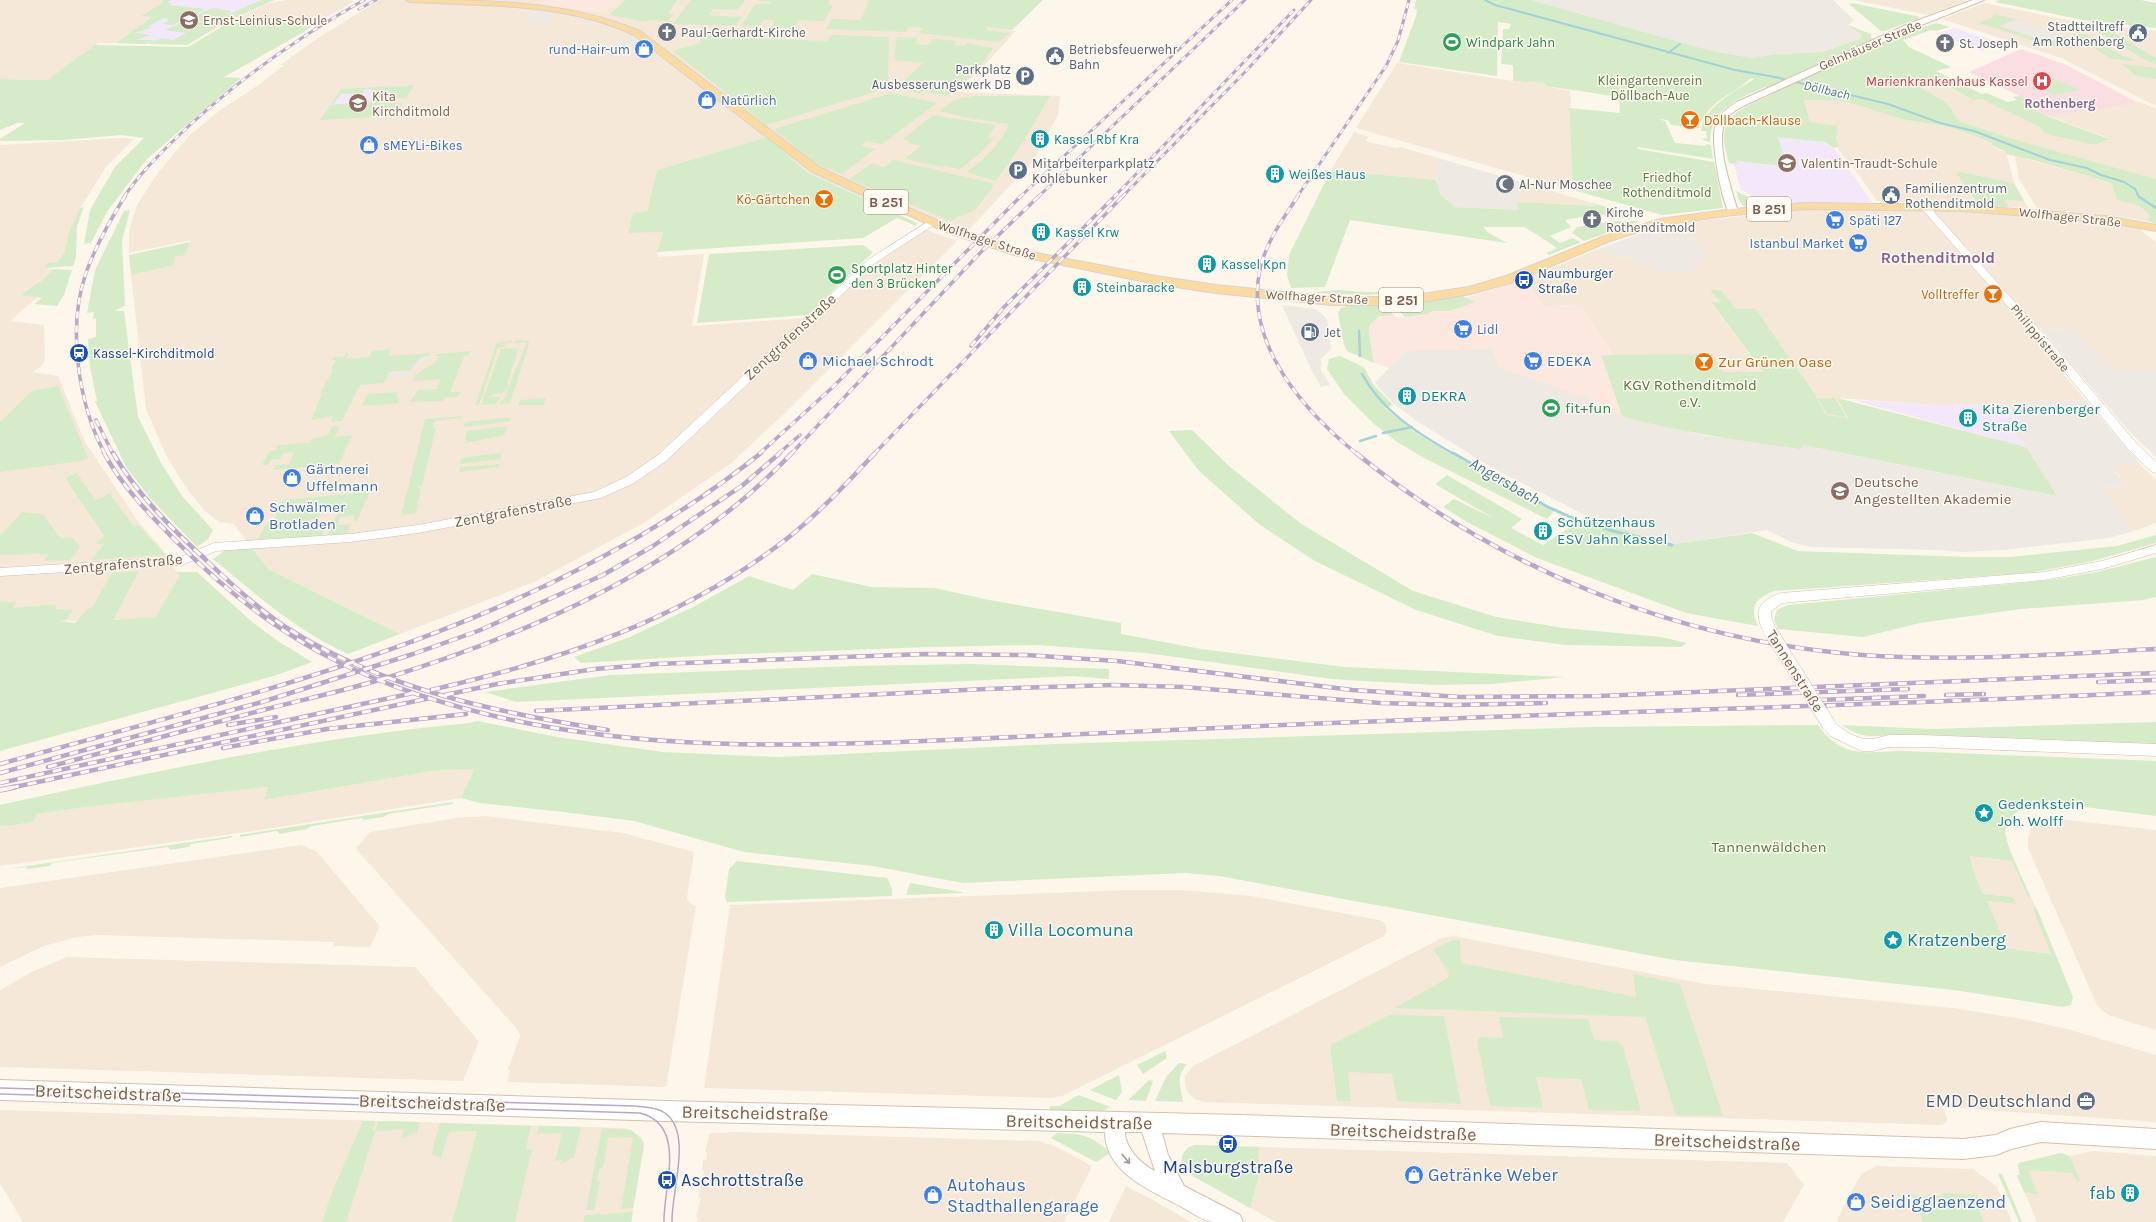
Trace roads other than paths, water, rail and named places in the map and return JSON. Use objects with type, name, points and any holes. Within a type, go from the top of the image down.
[{"type":"main road","name":"Wolfhager Straße","points":[[410,0],[547,8],[578,12],[608,20],[637,33],[815,169],[932,222],[1018,253],[1208,288],[1280,296],[1359,301],[1409,299],[1470,290],[1510,279],[1600,241],[1660,222],[1733,212],[1806,206],[1924,206],[2035,212],[2106,219],[2156,228]]},
{"type":"main road","name":"Gelnhäuser Straße","points":[[1733,212],[1718,144],[1719,127],[1729,111],[1771,89],[1911,26],[1980,0]]},
{"type":"main road","name":"Breitscheidstraße","points":[[0,1090],[1963,1149],[1996,1145],[2010,1139],[2041,1132],[2156,1139]]},
{"type":"main road","points":[[1115,1123],[1116,1139],[1120,1151],[1132,1166],[1145,1177],[1233,1222]]},
{"type":"main road","points":[[1151,1124],[1152,1139],[1157,1157],[1176,1192]]},
{"type":"street","name":"Philippistraße","points":[[1924,206],[2054,352],[2133,447],[2156,469]]},
{"type":"street","name":"Zentgrafenstraße","points":[[0,572],[182,561],[214,547],[379,535],[571,501],[608,491],[630,480],[662,458],[872,261],[932,222]]},
{"type":"street","name":"Tannenstraße","points":[[2156,549],[2102,565],[2044,576],[1781,598],[1771,603],[1765,611],[1764,619],[1829,725],[1845,738],[1868,745],[1889,741],[1904,741],[2156,750]]},
{"type":"waterway","name":"Döllbach","points":[[1485,0],[1495,5],[1669,52]]},
{"type":"waterway","points":[[1669,52],[1680,44]]},
{"type":"waterway","name":"Döllbach","points":[[1669,52],[1735,70],[1775,77],[1888,104],[1940,123],[1974,131],[2050,160],[2087,168],[2101,175],[2124,182],[2135,189],[2139,196]]},
{"type":"waterway","name":"Döllbach","points":[[2139,196],[2156,208]]},
{"type":"waterway","name":"Angersbach","points":[[1359,331],[1360,356]]},
{"type":"waterway","name":"Angersbach","points":[[1362,374],[1370,387],[1390,410],[1411,427]]},
{"type":"waterway","points":[[1383,433],[1411,427]]},
{"type":"waterway","name":"Angersbach","points":[[1411,427],[1454,454]]},
{"type":"waterway","points":[[1360,441],[1376,436]]},
{"type":"waterway","name":"Angersbach","points":[[1453,453],[1548,507],[1577,520],[1617,532],[1672,545]]},
{"type":"tram line","points":[[0,1088],[635,1106],[654,1108],[665,1113],[673,1122],[678,1134],[679,1164],[672,1222]]},
{"type":"tram line","points":[[0,1094],[640,1113],[655,1120],[664,1130],[668,1144],[670,1159],[664,1222]]},
{"type":"railway","points":[[124,197],[140,175],[172,142],[239,83],[313,31],[364,0]]},
{"type":"railway","points":[[359,9],[376,0]]},
{"type":"railway","points":[[1020,197],[1232,0]]},
{"type":"railway","points":[[1038,197],[1245,0]]},
{"type":"railway","points":[[1122,197],[1246,71],[1311,0]]},
{"type":"railway","points":[[1297,197],[1386,66],[1398,41],[1409,0]]},
{"type":"railway","points":[[1114,197],[1294,10]]},
{"type":"railway","points":[[105,454],[88,412],[82,389],[78,365],[77,317],[80,294],[86,273],[104,233],[125,196]]},
{"type":"railway","points":[[791,454],[980,253],[1039,196]]},
{"type":"railway","points":[[874,454],[1123,196]]},
{"type":"railway","points":[[1298,196],[1266,249],[1260,269],[1257,297],[1261,324],[1270,349],[1283,374],[1299,396],[1317,418],[1357,454]]},
{"type":"railway","points":[[759,454],[834,386],[1020,197]]},
{"type":"railway","points":[[971,346],[1004,307],[1114,197]]},
{"type":"railway","points":[[96,420],[113,454]]},
{"type":"railway","points":[[778,454],[800,435]]},
{"type":"railway","points":[[104,453],[120,478],[138,501],[158,523],[214,577],[248,605],[284,630],[320,652],[345,665]]},
{"type":"railway","points":[[113,453],[133,483],[155,510],[180,536],[225,578],[276,621],[324,649],[352,662]]},
{"type":"railway","points":[[352,662],[397,647],[494,609],[587,565],[676,514],[761,453]]},
{"type":"railway","points":[[366,669],[478,631],[603,575],[653,546],[743,485],[780,453]]},
{"type":"railway","points":[[431,690],[526,665],[573,650],[664,614],[749,566],[789,537],[823,507],[875,453]]},
{"type":"railway","points":[[1356,453],[1411,494],[1469,532],[1530,564],[1594,592],[1659,616],[1726,634],[1794,647],[1862,655],[1899,657],[1936,658],[2046,655],[2156,649]]},
{"type":"railway","points":[[388,677],[496,640],[551,617],[604,591],[655,562],[704,530],[750,493],[791,454]]},
{"type":"railway","points":[[445,695],[497,684],[595,669],[656,664],[925,654],[1026,655],[1117,661],[1352,690],[1460,697],[1599,696],[2156,673]]},
{"type":"railway","points":[[345,665],[352,662]]},
{"type":"railway","points":[[352,662],[366,669]]},
{"type":"railway","points":[[0,764],[199,709],[299,680],[345,665]]},
{"type":"railway","points":[[345,665],[359,671]]},
{"type":"railway","points":[[359,671],[366,669]]},
{"type":"railway","points":[[366,669],[388,677]]},
{"type":"railway","points":[[0,773],[262,702],[359,671]]},
{"type":"railway","points":[[359,671],[380,680]]},
{"type":"railway","points":[[380,680],[388,677]]},
{"type":"railway","points":[[388,677],[442,696],[483,706],[608,730]]},
{"type":"railway","points":[[48,767],[380,680]]},
{"type":"railway","points":[[380,680],[429,698]]},
{"type":"railway","points":[[2098,682],[2156,680]]},
{"type":"railway","points":[[536,711],[986,689],[1113,685],[1183,687],[1380,703],[1455,705],[1546,703]]},
{"type":"railway","points":[[1738,695],[1908,689]]},
{"type":"railway","points":[[429,698],[486,714],[543,726],[600,735],[716,744],[774,745],[948,740],[1354,722],[1927,702],[2156,692]]},
{"type":"railway","points":[[0,783],[413,693]]},
{"type":"railway","points":[[1946,695],[1984,694]]},
{"type":"railway","points":[[1818,700],[1924,696]]},
{"type":"railway","points":[[10,788],[429,698]]},
{"type":"railway","points":[[223,748],[327,729],[466,714]]},
{"type":"railway","points":[[228,725],[276,717]]},
{"type":"railway","points":[[10,788],[15,787]]},
{"type":"railway","points":[[0,790],[10,788]]},
{"type":"place","name":"Ernst-Leinius-Schule","points":[[189,20]]},
{"type":"place","name":"Paul-Gerhardt-Kirche","points":[[667,32]]},
{"type":"place","name":"Stadtteiltreff Am Rothenberg","points":[[2138,33]]},
{"type":"place","name":"Windpark Jahn","points":[[1452,42]]},
{"type":"place","name":"St. Joseph","points":[[1945,43]]},
{"type":"place","name":"rund-Hair-um","points":[[644,49]]},
{"type":"place","name":"Betriebsfeuerwehr Bahn","points":[[1055,56]]},
{"type":"place","name":"Parkplatz Ausbesserungswerk DB","points":[[1025,76]]},
{"type":"place","name":"Marienkrankenhaus Kassel","points":[[2042,81]]},
{"type":"place","name":"Natürlich","points":[[707,100]]},
{"type":"place","name":"Kita Kirchditmold","points":[[358,103]]},
{"type":"place","name":"Döllbach-Klause","points":[[1690,120]]},
{"type":"place","name":"Kassel Rbf Kra","points":[[1040,139]]},
{"type":"place","name":"sMEYLi-Bikes","points":[[369,145]]},
{"type":"place","name":"Valentin-Traudt-Schule","points":[[1787,163]]},
{"type":"place","name":"Mitarbeiterparkplatz Kohlebunker","points":[[1018,170]]},
{"type":"place","name":"Weißes Haus","points":[[1275,174]]},
{"type":"place","name":"Al-Nur Moschee","points":[[1505,184]]},
{"type":"place","name":"Familienzentrum Rothenditmold","points":[[1891,195]]},
{"type":"place","name":"Kö-Gärtchen","points":[[824,199]]},
{"type":"place","name":"Kirche Rothenditmold","points":[[1592,219]]},
{"type":"place","name":"Späti 127","points":[[1835,220]]},
{"type":"place","name":"Kassel Krw","points":[[1041,232]]},
{"type":"place","name":"Istanbul Market","points":[[1858,243]]},
{"type":"place","name":"Kassel Kpn","points":[[1207,264]]},
{"type":"place","name":"Sportplatz Hinter den 3 Brücken","points":[[837,275]]},
{"type":"place","name":"Naumburger Straße","points":[[1524,280]]},
{"type":"place","name":"Steinbaracke","points":[[1082,287]]},
{"type":"place","name":"Volltreffer","points":[[1993,294]]},
{"type":"place","name":"Lidl","points":[[1463,329]]},
{"type":"place","name":"Jet","points":[[1310,332]]},
{"type":"place","name":"Kassel-Kirchditmold","points":[[79,353]]},
{"type":"place","name":"Michael Schrodt","points":[[808,361]]},
{"type":"place","name":"EDEKA","points":[[1533,361]]},
{"type":"place","name":"Zur Grünen Oase","points":[[1704,362]]},
{"type":"place","name":"DEKRA","points":[[1407,396]]},
{"type":"place","name":"fit+fun","points":[[1551,408]]},
{"type":"place","name":"Kita Zierenberger Straße","points":[[1968,418]]},
{"type":"place","name":"Gärtnerei Uffelmann","points":[[292,478]]},
{"type":"place","name":"Deutsche Angestellten Akademie","points":[[1840,491]]},
{"type":"place","name":"Schwälmer Brotladen","points":[[255,516]]},
{"type":"place","name":"Schützenhaus ESV Jahn Kassel","points":[[1543,531]]},
{"type":"place","name":"Gedenkstein Joh. Wolff","points":[[1984,813]]},
{"type":"place","name":"Villa Locomuna","points":[[994,930]]},
{"type":"place","name":"Kratzenberg","points":[[1893,940]]},
{"type":"place","name":"EMD Deutschland","points":[[2086,1101]]},
{"type":"place","name":"Malsburgstraße","points":[[1228,1144]]},
{"type":"place","name":"Getränke Weber","points":[[1414,1175]]},
{"type":"place","name":"Aschrottstraße","points":[[667,1180]]},
{"type":"place","name":"fab","points":[[2130,1193]]},
{"type":"place","name":"Autohaus Stadthallengarage","points":[[933,1195]]},
{"type":"place","name":"Seidigglaenzend","points":[[1856,1202]]},
{"type":"district","name":"Rothenberg","points":[[2060,103]]},
{"type":"district","name":"Rothenditmold","points":[[1938,257]]},
{"type":"park label","name":"Kleingartenverein Döllbach-Aue","points":[[1650,88]]},
{"type":"park label","name":"Friedhof Rothenditmold","points":[[1667,184]]},
{"type":"park label","name":"KGV Rothenditmold e.V.","points":[[1690,394]]},
{"type":"park label","name":"Tannenwäldchen","points":[[1769,847]]}]
